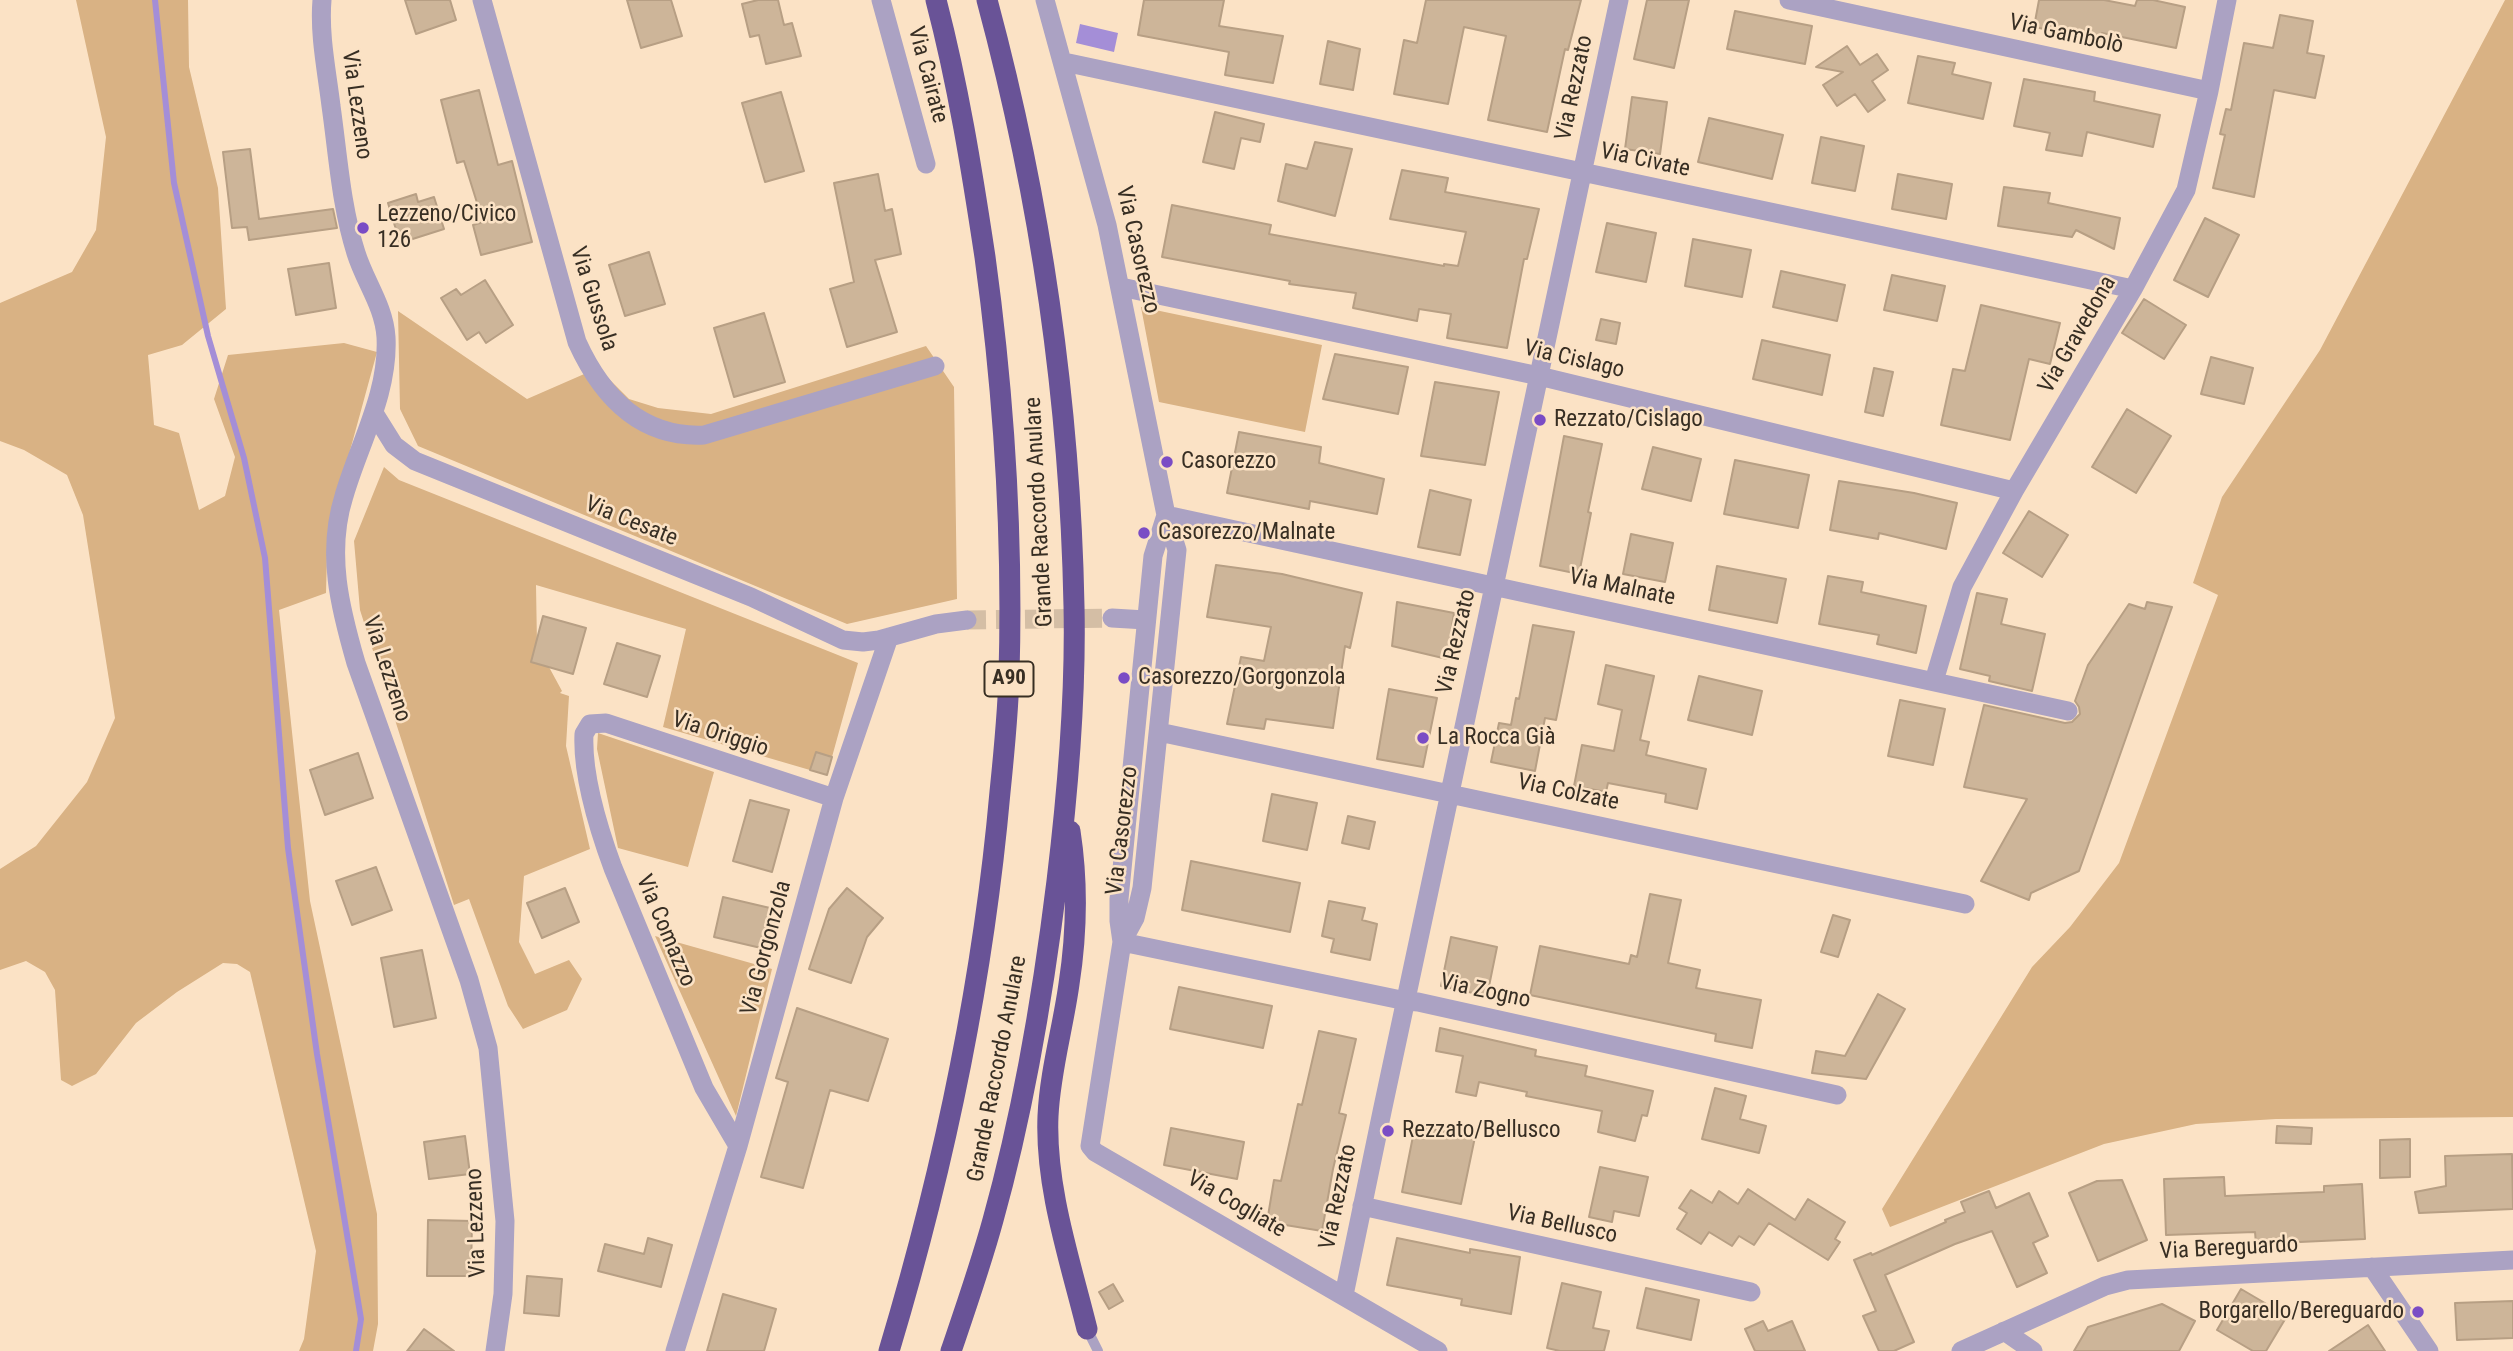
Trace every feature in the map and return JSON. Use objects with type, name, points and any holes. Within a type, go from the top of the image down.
[{"type":"highway","name":"Grande Raccordo Anulare","points":[[889,1351],[934,1193],[960,1081],[989,897],[1009,679],[1007,502],[998,356],[971,168],[936,0]]},
{"type":"highway","name":"Grande Raccordo Anulare","points":[[951,1351],[993,1219],[1017,1122],[1042,991],[1066,804],[1073,698],[1074,606],[1064,424],[1033,210],[1000,48],[987,0]]},
{"type":"highway","points":[[1066,804],[1077,902],[1069,984],[1049,1104],[1048,1147],[1056,1196],[1087,1329]]},
{"type":"street","name":"Via Lezzeno","points":[[321,0],[324,50],[348,220],[361,268],[380,307],[384,322],[385,366],[374,413],[340,510],[335,537],[335,572],[345,626],[356,663],[469,980],[488,1048],[505,1221],[503,1294],[495,1351]]},
{"type":"street","name":"Via Gussola","points":[[482,0],[577,342],[601,386],[618,405],[662,430],[705,435],[935,366]]},
{"type":"street","name":"Via Cairate","points":[[881,0],[926,164]]},
{"type":"street","name":"Via Casorezzo","points":[[1045,0],[1064,62],[1121,287],[1166,515],[1175,542],[1177,563],[1142,888],[1135,918],[1122,942]]},
{"type":"street","name":"Via Rezzato","points":[[1343,1295],[1619,0]]},
{"type":"street","name":"Via Gambolò","points":[[1789,0],[2210,91]]},
{"type":"street","name":"Via Gravedona","points":[[1934,681],[1962,587],[2014,491],[2133,289],[2186,190],[2210,91],[2227,0]]},
{"type":"street","name":"Via Civate","points":[[1064,62],[2133,289]]},
{"type":"street","name":"Via Cislago","points":[[1121,287],[1539,376],[2014,491]]},
{"type":"street","name":"Via Cesate","points":[[374,413],[394,445],[415,461],[751,597],[843,640],[863,642],[889,638]]},
{"type":"street","name":"Via Casorezzo","points":[[1089,1140],[1122,942],[1118,910],[1146,620],[1153,556],[1166,515]]},
{"type":"street","name":"Via Malnate","points":[[1166,515],[2068,711]]},
{"type":"street","points":[[1112,618],[1146,620]]},
{"type":"street","points":[[889,638],[936,624],[967,620]]},
{"type":"street","name":"Via Gorgonzola","points":[[675,1351],[738,1146],[834,798],[889,638]]},
{"type":"street","name":"Via Origgio","points":[[590,724],[606,723],[834,798]]},
{"type":"street","name":"Via Comazzo","points":[[590,724],[584,731],[584,749],[604,844],[704,1088],[738,1146]]},
{"type":"street","name":"Via Colzate","points":[[1159,733],[1965,904]]},
{"type":"street","name":"Via Zogno","points":[[1122,942],[1418,1002],[1837,1094]]},
{"type":"street","name":"Via Cogliate","points":[[1089,1140],[1095,1152],[1438,1351]]},
{"type":"street","name":"Via Bellusco","points":[[1362,1206],[1751,1292]]},
{"type":"street","name":"Via Bereguardo","points":[[1961,1351],[2105,1286],[2128,1280],[2513,1260]]},
{"type":"street","points":[[2372,1267],[2429,1351]]},
{"type":"street","points":[[2004,1331],[2033,1351]]},
{"type":"lane","points":[[1087,1329],[1090,1351]]},
{"type":"lane","points":[[1087,1329],[1098,1351]]},
{"type":"shaded area","points":[[76,0],[188,0],[189,67],[218,188],[226,309],[182,345],[148,355],[154,425],[179,433],[199,510],[225,496],[235,457],[214,399],[228,355],[344,343],[377,352],[331,520],[326,593],[279,610],[310,901],[377,1214],[378,1324],[373,1351],[299,1351],[304,1339],[316,1251],[250,972],[237,964],[223,963],[177,992],[136,1023],[96,1074],[72,1086],[61,1080],[55,990],[45,972],[26,961],[0,970],[0,869],[36,846],[87,782],[115,718],[83,515],[67,475],[24,450],[0,441],[0,303],[72,272],[96,230],[106,137]]},
{"type":"shaded area","points":[[2505,0],[2513,0],[2513,1117],[2276,1119],[2196,1124],[2104,1144],[1890,1227],[1882,1209],[2032,967],[2070,927],[2119,863],[2218,595],[2193,583],[2222,497],[2320,350]]},
{"type":"shaded area","points":[[1080,24],[1118,33],[1114,52],[1076,43]]},
{"type":"shaded area","points":[[1141,307],[1322,345],[1305,432],[1159,402]]},
{"type":"shaded area","points":[[398,311],[527,399],[598,368],[629,399],[658,408],[711,414],[926,346],[954,387],[957,599],[847,624],[418,446],[400,409]]},
{"type":"shaded area","points":[[384,467],[399,480],[858,663],[827,775],[663,727],[686,629],[536,585],[537,645],[562,691],[560,693],[569,696],[566,746],[590,849],[524,876],[519,942],[535,974],[569,960],[582,979],[567,1010],[523,1029],[508,1006],[469,899],[454,905],[360,610],[354,541]]},
{"type":"shaded area","points":[[598,733],[714,772],[688,867],[618,848],[597,749]]},
{"type":"shaded area","points":[[655,936],[772,969],[736,1116]]},
{"type":"building","points":[[405,0],[450,0],[456,20],[416,34]]},
{"type":"building","points":[[627,0],[671,0],[682,36],[641,48]]},
{"type":"building","points":[[758,0],[778,0],[784,25],[792,23],[801,56],[766,64],[759,35],[750,37],[742,4]]},
{"type":"building","points":[[1144,0],[1224,0],[1219,26],[1283,36],[1273,83],[1225,75],[1229,52],[1138,35]]},
{"type":"building","points":[[1426,0],[1581,0],[1568,50],[1565,49],[1547,132],[1488,120],[1506,36],[1464,27],[1448,104],[1394,94],[1404,40],[1417,43]]},
{"type":"building","points":[[1647,0],[1689,0],[1674,68],[1634,59]]},
{"type":"building","points":[[2039,0],[2104,0],[2135,6],[2137,0],[2153,0],[2185,7],[2176,48],[2102,33],[2101,40],[2034,27]]},
{"type":"building","points":[[1735,11],[1812,26],[1805,64],[1727,49]]},
{"type":"building","points":[[2280,15],[2313,21],[2307,53],[2324,56],[2315,98],[2274,90],[2254,197],[2213,188],[2225,135],[2220,134],[2226,109],[2231,110],[2244,43],[2273,48]]},
{"type":"building","points":[[1328,41],[1360,49],[1353,90],[1320,84]]},
{"type":"building","points":[[1847,46],[1860,65],[1877,54],[1888,70],[1872,81],[1885,100],[1868,112],[1855,94],[1837,106],[1823,85],[1843,72],[1816,67]]},
{"type":"building","points":[[1918,56],[1955,63],[1952,74],[1991,83],[1983,119],[1908,103]]},
{"type":"building","points":[[2024,79],[2095,92],[2094,101],[2160,115],[2153,147],[2087,132],[2082,156],[2046,150],[2050,133],[2014,126]]},
{"type":"building","points":[[479,90],[498,165],[512,161],[532,242],[481,255],[473,225],[483,222],[464,161],[457,163],[441,100]]},
{"type":"building","points":[[781,92],[804,171],[765,182],[742,103]]},
{"type":"building","points":[[1632,97],[1667,102],[1660,154],[1625,149]]},
{"type":"building","points":[[1215,112],[1264,124],[1260,142],[1241,138],[1234,169],[1203,162]]},
{"type":"building","points":[[1709,118],[1783,135],[1772,179],[1698,162]]},
{"type":"building","points":[[1821,137],[1864,146],[1855,191],[1812,183]]},
{"type":"building","points":[[1315,142],[1352,149],[1335,216],[1278,201],[1286,164],[1307,169]]},
{"type":"building","points":[[250,149],[259,219],[333,209],[337,228],[249,240],[247,227],[232,228],[223,152]]},
{"type":"building","points":[[1402,170],[1448,178],[1445,192],[1539,209],[1527,259],[1524,259],[1507,348],[1447,338],[1451,314],[1419,309],[1417,321],[1353,308],[1356,293],[1289,284],[1290,281],[1162,257],[1172,205],[1271,225],[1269,234],[1444,266],[1458,266],[1466,232],[1390,219]]},
{"type":"building","points":[[878,174],[885,211],[892,209],[901,254],[875,260],[897,332],[847,347],[830,289],[854,282],[834,183]]},
{"type":"building","points":[[1898,174],[1952,184],[1946,219],[1892,209]]},
{"type":"building","points":[[2004,187],[2050,193],[2048,203],[2120,218],[2114,249],[2076,230],[2072,237],[1998,226]]},
{"type":"building","points":[[416,194],[418,202],[434,197],[444,229],[400,243],[388,203]]},
{"type":"building","points":[[2205,218],[2239,235],[2208,297],[2174,280]]},
{"type":"building","points":[[1607,223],[1656,233],[1646,282],[1596,272]]},
{"type":"building","points":[[1693,239],[1751,250],[1742,297],[1685,286]]},
{"type":"building","points":[[649,252],[665,304],[625,316],[609,265]]},
{"type":"building","points":[[329,263],[336,308],[296,315],[288,269]]},
{"type":"building","points":[[1781,271],[1845,285],[1837,321],[1773,307]]},
{"type":"building","points":[[1892,275],[1945,286],[1937,321],[1884,310]]},
{"type":"building","points":[[485,280],[513,325],[486,343],[479,332],[467,340],[441,298],[456,289],[461,295]]},
{"type":"building","points":[[2144,299],[2186,325],[2164,359],[2122,333]]},
{"type":"building","points":[[1981,305],[2060,323],[2050,364],[2029,359],[2010,440],[1941,425],[1953,369],[1965,371]]},
{"type":"building","points":[[764,313],[785,382],[734,397],[714,328]]},
{"type":"building","points":[[1601,319],[1620,323],[1616,344],[1596,340]]},
{"type":"building","points":[[1762,340],[1830,355],[1822,395],[1753,379]]},
{"type":"building","points":[[1335,354],[1408,367],[1398,414],[1323,399]]},
{"type":"building","points":[[2211,357],[2253,368],[2244,404],[2201,394]]},
{"type":"building","points":[[1874,368],[1893,372],[1883,416],[1865,412]]},
{"type":"building","points":[[1435,382],[1499,392],[1485,465],[1421,456]]},
{"type":"building","points":[[2127,409],[2171,436],[2136,493],[2092,467]]},
{"type":"building","points":[[1239,432],[1321,447],[1319,463],[1384,479],[1377,514],[1310,501],[1309,509],[1227,493]]},
{"type":"building","points":[[1564,436],[1602,444],[1579,574],[1540,566]]},
{"type":"building","points":[[1653,447],[1701,459],[1691,501],[1642,489]]},
{"type":"building","points":[[1735,460],[1809,475],[1798,528],[1724,514]]},
{"type":"building","points":[[1839,481],[1957,503],[1946,549],[1879,533],[1878,539],[1830,530]]},
{"type":"building","points":[[1430,490],[1471,500],[1460,555],[1418,547]]},
{"type":"building","points":[[2029,511],[2068,535],[2042,577],[2003,553]]},
{"type":"building","points":[[1631,534],[1673,543],[1665,582],[1623,574]]},
{"type":"building","points":[[1216,565],[1282,574],[1362,593],[1350,648],[1345,646],[1333,728],[1266,719],[1264,729],[1227,724],[1241,657],[1264,661],[1271,627],[1207,617]]},
{"type":"building","points":[[1717,566],[1786,579],[1777,623],[1709,610]]},
{"type":"building","points":[[1828,576],[1863,582],[1861,592],[1926,606],[1916,653],[1877,644],[1879,635],[1819,624]]},
{"type":"building","points":[[1977,593],[2007,599],[2001,624],[2045,634],[2032,691],[1989,681],[1990,676],[1960,669]]},
{"type":"building","points":[[1397,602],[1454,613],[1447,659],[1392,646]]},
{"type":"building","points":[[2147,602],[2172,607],[2079,871],[2031,893],[2029,900],[1981,881],[2027,799],[1964,787],[1984,705],[2065,723],[2072,722],[2080,714],[2075,701],[2088,665],[2129,604],[2145,609]]},
{"type":"building","points":[[543,616],[586,628],[573,674],[531,662]]},
{"type":"building","points":[[1533,625],[1574,632],[1556,720],[1545,718],[1535,771],[1491,762],[1499,723],[1511,725],[1516,698],[1519,699]]},
{"type":"building","points":[[617,643],[660,656],[647,697],[604,684]]},
{"type":"building","points":[[1606,665],[1654,676],[1640,740],[1649,742],[1646,755],[1706,769],[1697,809],[1665,802],[1666,794],[1608,783],[1606,792],[1574,786],[1582,745],[1614,751],[1622,710],[1598,704]]},
{"type":"building","points":[[1699,676],[1762,691],[1752,735],[1688,720]]},
{"type":"building","points":[[1389,689],[1437,698],[1423,767],[1377,759]]},
{"type":"building","points":[[1900,700],[1945,709],[1933,765],[1888,756]]},
{"type":"building","points":[[816,752],[832,757],[827,775],[810,770]]},
{"type":"building","points":[[358,753],[373,798],[325,815],[310,770]]},
{"type":"building","points":[[1272,794],[1317,803],[1307,850],[1263,841]]},
{"type":"building","points":[[750,800],[789,810],[772,872],[733,861]]},
{"type":"building","points":[[1348,816],[1375,822],[1369,849],[1342,843]]},
{"type":"building","points":[[1191,861],[1300,883],[1290,932],[1182,910]]},
{"type":"building","points":[[376,867],[392,910],[352,925],[336,881]]},
{"type":"building","points":[[565,888],[579,922],[542,938],[527,903]]},
{"type":"building","points":[[847,888],[883,918],[867,937],[851,983],[809,969],[829,909]]},
{"type":"building","points":[[1650,894],[1681,900],[1668,963],[1700,970],[1696,988],[1761,1000],[1752,1048],[1715,1041],[1716,1034],[1530,995],[1540,946],[1629,964],[1631,955],[1637,957]]},
{"type":"building","points":[[723,897],[770,908],[761,948],[714,937]]},
{"type":"building","points":[[1329,901],[1365,908],[1362,920],[1377,924],[1370,960],[1331,952],[1334,939],[1322,936]]},
{"type":"building","points":[[1833,915],[1850,920],[1838,957],[1821,952]]},
{"type":"building","points":[[1451,937],[1497,947],[1487,996],[1441,986]]},
{"type":"building","points":[[422,950],[436,1018],[394,1027],[381,958]]},
{"type":"building","points":[[1179,987],[1272,1006],[1263,1048],[1170,1029]]},
{"type":"building","points":[[1878,994],[1905,1009],[1866,1079],[1812,1073],[1816,1051],[1845,1056]]},
{"type":"building","points":[[797,1008],[888,1039],[868,1101],[830,1090],[803,1188],[761,1177],[788,1082],[776,1078]]},
{"type":"building","points":[[1440,1028],[1536,1050],[1535,1056],[1587,1066],[1585,1076],[1653,1091],[1647,1116],[1642,1115],[1635,1141],[1598,1132],[1602,1111],[1526,1096],[1527,1092],[1479,1082],[1476,1096],[1456,1092],[1463,1056],[1436,1051]]},
{"type":"building","points":[[1319,1031],[1356,1039],[1339,1113],[1346,1115],[1322,1231],[1267,1222],[1274,1180],[1281,1181],[1298,1104],[1302,1105]]},
{"type":"building","points":[[1715,1088],[1746,1096],[1740,1119],[1766,1126],[1759,1153],[1702,1139]]},
{"type":"building","points":[[1415,1126],[1475,1137],[1461,1204],[1402,1192]]},
{"type":"building","points":[[2277,1126],[2312,1128],[2311,1144],[2276,1143]]},
{"type":"building","points":[[1171,1128],[1244,1142],[1237,1179],[1164,1165]]},
{"type":"building","points":[[465,1136],[470,1174],[429,1179],[424,1142]]},
{"type":"building","points":[[2410,1139],[2410,1177],[2380,1178],[2380,1140]]},
{"type":"building","points":[[2512,1154],[2513,1209],[2419,1213],[2415,1192],[2446,1186],[2445,1156]]},
{"type":"building","points":[[1600,1167],[1648,1177],[1639,1216],[1614,1211],[1612,1222],[1589,1217]]},
{"type":"building","points":[[2224,1177],[2225,1196],[2324,1192],[2324,1186],[2362,1184],[2365,1239],[2256,1244],[2255,1232],[2166,1235],[2164,1179]]},
{"type":"building","points":[[2122,1180],[2147,1240],[2098,1261],[2069,1193],[2097,1181]]},
{"type":"building","points":[[1748,1189],[1795,1220],[1808,1199],[1845,1222],[1835,1239],[1840,1242],[1828,1260],[1769,1223],[1754,1245],[1739,1236],[1732,1246],[1709,1232],[1701,1244],[1677,1229],[1687,1213],[1679,1208],[1691,1190],[1712,1203],[1719,1191],[1738,1204]]},
{"type":"building","points":[[1989,1191],[1996,1208],[2029,1193],[2048,1236],[2033,1243],[2047,1273],[2017,1287],[1992,1231],[1885,1275],[1914,1342],[1894,1351],[1879,1351],[1863,1316],[1876,1311],[1854,1260],[1871,1253],[1872,1255],[1946,1222],[1945,1220],[1965,1212],[1961,1202]]},
{"type":"building","points":[[428,1220],[472,1221],[471,1276],[427,1276]]},
{"type":"building","points":[[648,1238],[672,1245],[661,1287],[598,1271],[605,1244],[644,1254]]},
{"type":"building","points":[[1397,1238],[1470,1253],[1470,1249],[1520,1257],[1511,1314],[1461,1305],[1462,1299],[1387,1285]]},
{"type":"building","points":[[527,1276],[562,1279],[559,1316],[524,1313]]},
{"type":"building","points":[[1562,1283],[1601,1292],[1593,1328],[1609,1331],[1604,1351],[1560,1351],[1547,1348]]},
{"type":"building","points":[[1113,1284],[1123,1301],[1109,1309],[1099,1292]]},
{"type":"building","points":[[1646,1288],[1699,1300],[1691,1340],[1637,1328]]},
{"type":"building","points":[[2241,1289],[2287,1316],[2266,1351],[2253,1351],[2217,1330]]},
{"type":"building","points":[[723,1294],[776,1309],[764,1351],[707,1351]]},
{"type":"building","points":[[2513,1301],[2513,1338],[2457,1340],[2455,1303]]},
{"type":"building","points":[[2162,1304],[2195,1321],[2179,1351],[2074,1351],[2088,1327]]},
{"type":"building","points":[[1763,1321],[1768,1331],[1792,1321],[1805,1351],[1755,1351],[1745,1329]]},
{"type":"building","points":[[2368,1325],[2385,1351],[2329,1351]]},
{"type":"building","points":[[424,1329],[454,1351],[407,1351]]},
{"type":"waterway","points":[[155,0],[174,183],[208,336],[244,458],[265,558],[288,848],[317,1054],[361,1319],[356,1351]]},
{"type":"tunnel","points":[[967,620],[1112,618]]},
{"type":"place","name":"Lezzeno/Civico 126","points":[[363,228]]},
{"type":"place","name":"Rezzato/Cislago","points":[[1540,420]]},
{"type":"place","name":"Casorezzo","points":[[1167,462]]},
{"type":"place","name":"Casorezzo/Malnate","points":[[1144,533]]},
{"type":"place","name":"Casorezzo/Gorgonzola","points":[[1124,678]]},
{"type":"place","name":"La Rocca Già","points":[[1423,738]]},
{"type":"place","name":"Rezzato/Bellusco","points":[[1388,1131]]},
{"type":"place","name":"Borgarello/Bereguardo","points":[[2418,1312]]}]
